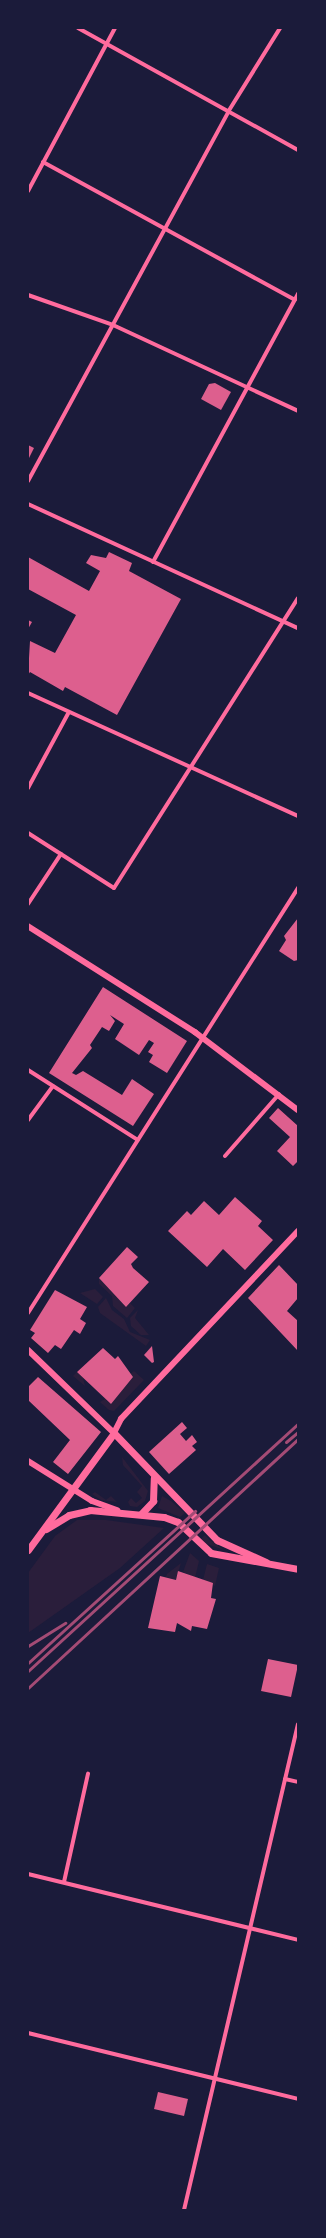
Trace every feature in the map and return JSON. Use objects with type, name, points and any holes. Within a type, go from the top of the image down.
[{"type":"highway","points":[[28,1550],[114,1433],[217,1540],[266,1562]]},
{"type":"highway","points":[[141,1514],[153,1501],[156,1489],[153,1475]]},
{"type":"highway","points":[[41,1533],[76,1512],[121,1511],[175,1520],[211,1553],[298,1569]]},
{"type":"main road","points":[[28,1350],[114,1433]]},
{"type":"main road","points":[[28,1461],[98,1504],[121,1511]]},
{"type":"street","points":[[78,28],[106,45],[298,150]]},
{"type":"street","points":[[28,191],[115,28]]},
{"type":"street","points":[[28,481],[228,112],[280,28]]},
{"type":"street","points":[[44,162],[295,300]]},
{"type":"street","points":[[153,562],[298,294]]},
{"type":"street","points":[[28,295],[113,325],[298,411]]},
{"type":"street","points":[[28,504],[298,628]]},
{"type":"street","points":[[28,833],[114,888],[192,768],[298,598]]},
{"type":"street","points":[[28,693],[298,816]]},
{"type":"street","points":[[28,788],[69,712]]},
{"type":"street","points":[[28,904],[61,854]]},
{"type":"street","points":[[28,1313],[298,888]]},
{"type":"street","points":[[28,926],[203,1037],[298,1110]]},
{"type":"street","points":[[28,1070],[138,1140]]},
{"type":"street","points":[[28,1120],[53,1086]]},
{"type":"street","points":[[225,1156],[279,1094]]},
{"type":"street","points":[[114,1433],[121,1419],[298,1231]]},
{"type":"street","points":[[184,2210],[212,2079],[298,1724]]},
{"type":"street","points":[[64,1882],[88,1774]]},
{"type":"street","points":[[285,1779],[298,1782]]},
{"type":"street","points":[[28,1874],[298,1940]]},
{"type":"street","points":[[28,2033],[298,2099]]},
{"type":"shaded area","points":[[99,1278],[126,1307],[130,1303],[135,1308],[127,1318],[113,1306],[112,1296],[99,1284]]},
{"type":"shaded area","points":[[95,1289],[103,1297],[97,1304],[80,1293]]},
{"type":"shaded area","points":[[106,1298],[112,1310],[124,1319],[130,1332],[150,1340],[146,1346],[100,1313],[98,1307]]},
{"type":"shaded area","points":[[138,1310],[135,1318],[149,1335],[141,1335],[131,1326],[130,1318]]},
{"type":"shaded area","points":[[134,1371],[144,1380],[114,1411],[109,1410],[100,1402],[105,1399],[111,1404],[133,1377],[130,1374]]},
{"type":"shaded area","points":[[77,1372],[83,1378],[85,1386],[73,1376]]},
{"type":"shaded area","points":[[122,1457],[148,1491],[145,1501],[137,1507],[130,1506],[128,1502],[131,1498],[136,1503],[142,1498],[137,1492],[142,1486],[123,1465]]},
{"type":"shaded area","points":[[95,1492],[106,1500],[111,1496],[117,1502],[101,1500],[92,1494]]},
{"type":"shaded area","points":[[162,1496],[171,1501],[185,1513],[180,1517],[158,1508]]},
{"type":"shaded area","points":[[77,1520],[106,1520],[164,1528],[120,1568],[28,1633],[28,1573],[55,1536]]},
{"type":"shaded area","points":[[205,1535],[224,1550],[207,1544],[201,1539]]},
{"type":"shaded area","points":[[190,1553],[199,1561],[195,1578],[183,1572]]},
{"type":"shaded area","points":[[181,1563],[176,1580],[166,1577],[167,1574]]},
{"type":"shaded area","points":[[207,1564],[219,1568],[215,1586],[203,1580]]},
{"type":"building","points":[[215,383],[231,392],[221,410],[201,399],[209,384]]},
{"type":"building","points":[[28,445],[34,448],[28,460]]},
{"type":"building","points":[[109,552],[132,563],[129,571],[181,599],[117,715],[65,687],[63,691],[30,672],[28,675],[30,641],[55,653],[76,615],[28,589],[28,557],[89,591],[100,571],[86,563],[91,555],[106,558]]},
{"type":"building","points":[[28,620],[32,622],[28,629]]},
{"type":"building","points":[[298,918],[298,960],[294,961],[279,951],[286,940],[284,936]]},
{"type":"building","points":[[103,987],[187,1041],[167,1073],[149,1062],[153,1055],[148,1052],[154,1043],[149,1040],[139,1055],[115,1039],[124,1024],[110,1015],[115,1021],[109,1031],[102,1027],[90,1045],[92,1048],[72,1073],[76,1075],[83,1071],[122,1095],[132,1079],[154,1094],[133,1126],[49,1073]]},
{"type":"building","points":[[278,1108],[298,1126],[298,1161],[293,1166],[277,1151],[290,1137],[269,1118]]},
{"type":"building","points":[[235,1197],[262,1221],[258,1226],[273,1240],[245,1270],[223,1249],[207,1267],[168,1231],[187,1211],[191,1215],[204,1201],[219,1215]]},
{"type":"building","points":[[127,1247],[138,1257],[131,1264],[133,1268],[149,1282],[126,1307],[99,1278]]},
{"type":"building","points":[[279,1265],[298,1285],[298,1298],[287,1311],[298,1321],[298,1351],[248,1298]]},
{"type":"building","points":[[55,1290],[87,1307],[80,1319],[86,1323],[80,1334],[74,1330],[61,1349],[55,1345],[48,1353],[31,1338],[35,1333],[30,1330]]},
{"type":"building","points":[[152,1346],[154,1362],[152,1363],[144,1355]]},
{"type":"building","points":[[103,1348],[115,1359],[118,1356],[133,1377],[111,1404],[77,1372]]},
{"type":"building","points":[[38,1377],[101,1432],[68,1474],[53,1462],[70,1440],[28,1400],[28,1387]]},
{"type":"building","points":[[182,1422],[187,1428],[180,1434],[186,1441],[192,1435],[197,1442],[192,1446],[196,1450],[169,1474],[149,1452]]},
{"type":"building","points":[[178,1571],[213,1583],[211,1598],[216,1599],[207,1629],[192,1626],[191,1631],[177,1623],[175,1632],[148,1628],[160,1576],[176,1580]]},
{"type":"building","points":[[268,1659],[298,1665],[291,1697],[261,1691]]},
{"type":"building","points":[[158,2092],[188,2099],[184,2116],[154,2109]]},
{"type":"railway","points":[[28,1671],[298,1424]]},
{"type":"railway","points":[[286,1442],[298,1432]]},
{"type":"railway","points":[[28,1688],[298,1439]]},
{"type":"railway","points":[[28,1663],[195,1511]]},
{"type":"railway","points":[[28,1646],[65,1623]]}]
